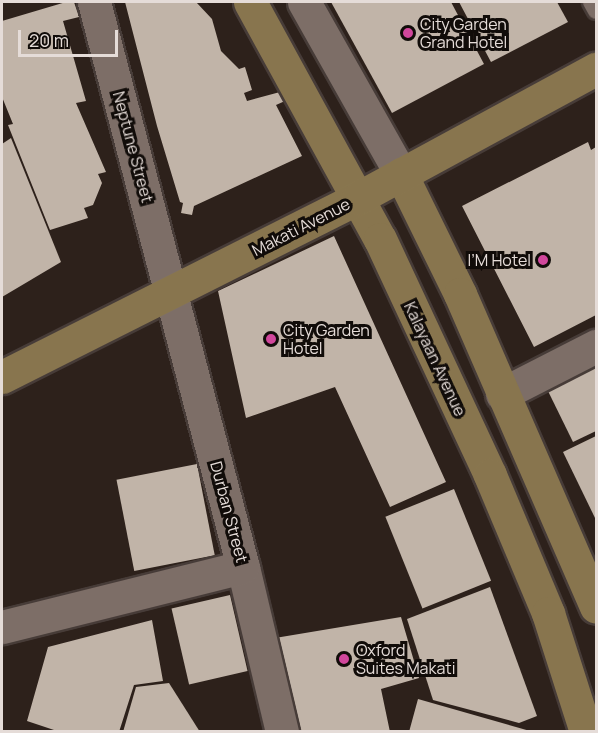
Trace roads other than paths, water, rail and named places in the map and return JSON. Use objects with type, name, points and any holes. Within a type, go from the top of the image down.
[{"type":"main road","name":"Kalayaan Avenue","points":[[250,2],[358,198],[503,506],[548,613],[586,732]]},
{"type":"main road","name":"Makati Avenue","points":[[2,377],[358,198],[597,69]]},
{"type":"main road","points":[[401,174],[502,394],[591,574],[597,607]]},
{"type":"street","name":"Neptune Street","points":[[94,2],[170,293]]},
{"type":"street","points":[[304,2],[401,174]]},
{"type":"street","name":"Durban Street","points":[[170,293],[243,567],[282,732]]},
{"type":"street","points":[[502,394],[597,345]]},
{"type":"street","points":[[2,627],[243,567]]},
{"type":"lane","points":[[591,2],[597,11]]},
{"type":"place","name":"City Garden Grand Hotel","points":[[408,33]]},
{"type":"place","name":"I’M Hotel","points":[[543,260]]},
{"type":"place","name":"City Garden Hotel","points":[[271,339]]},
{"type":"place","name":"Oxford Suites Makati","points":[[344,659]]}]
